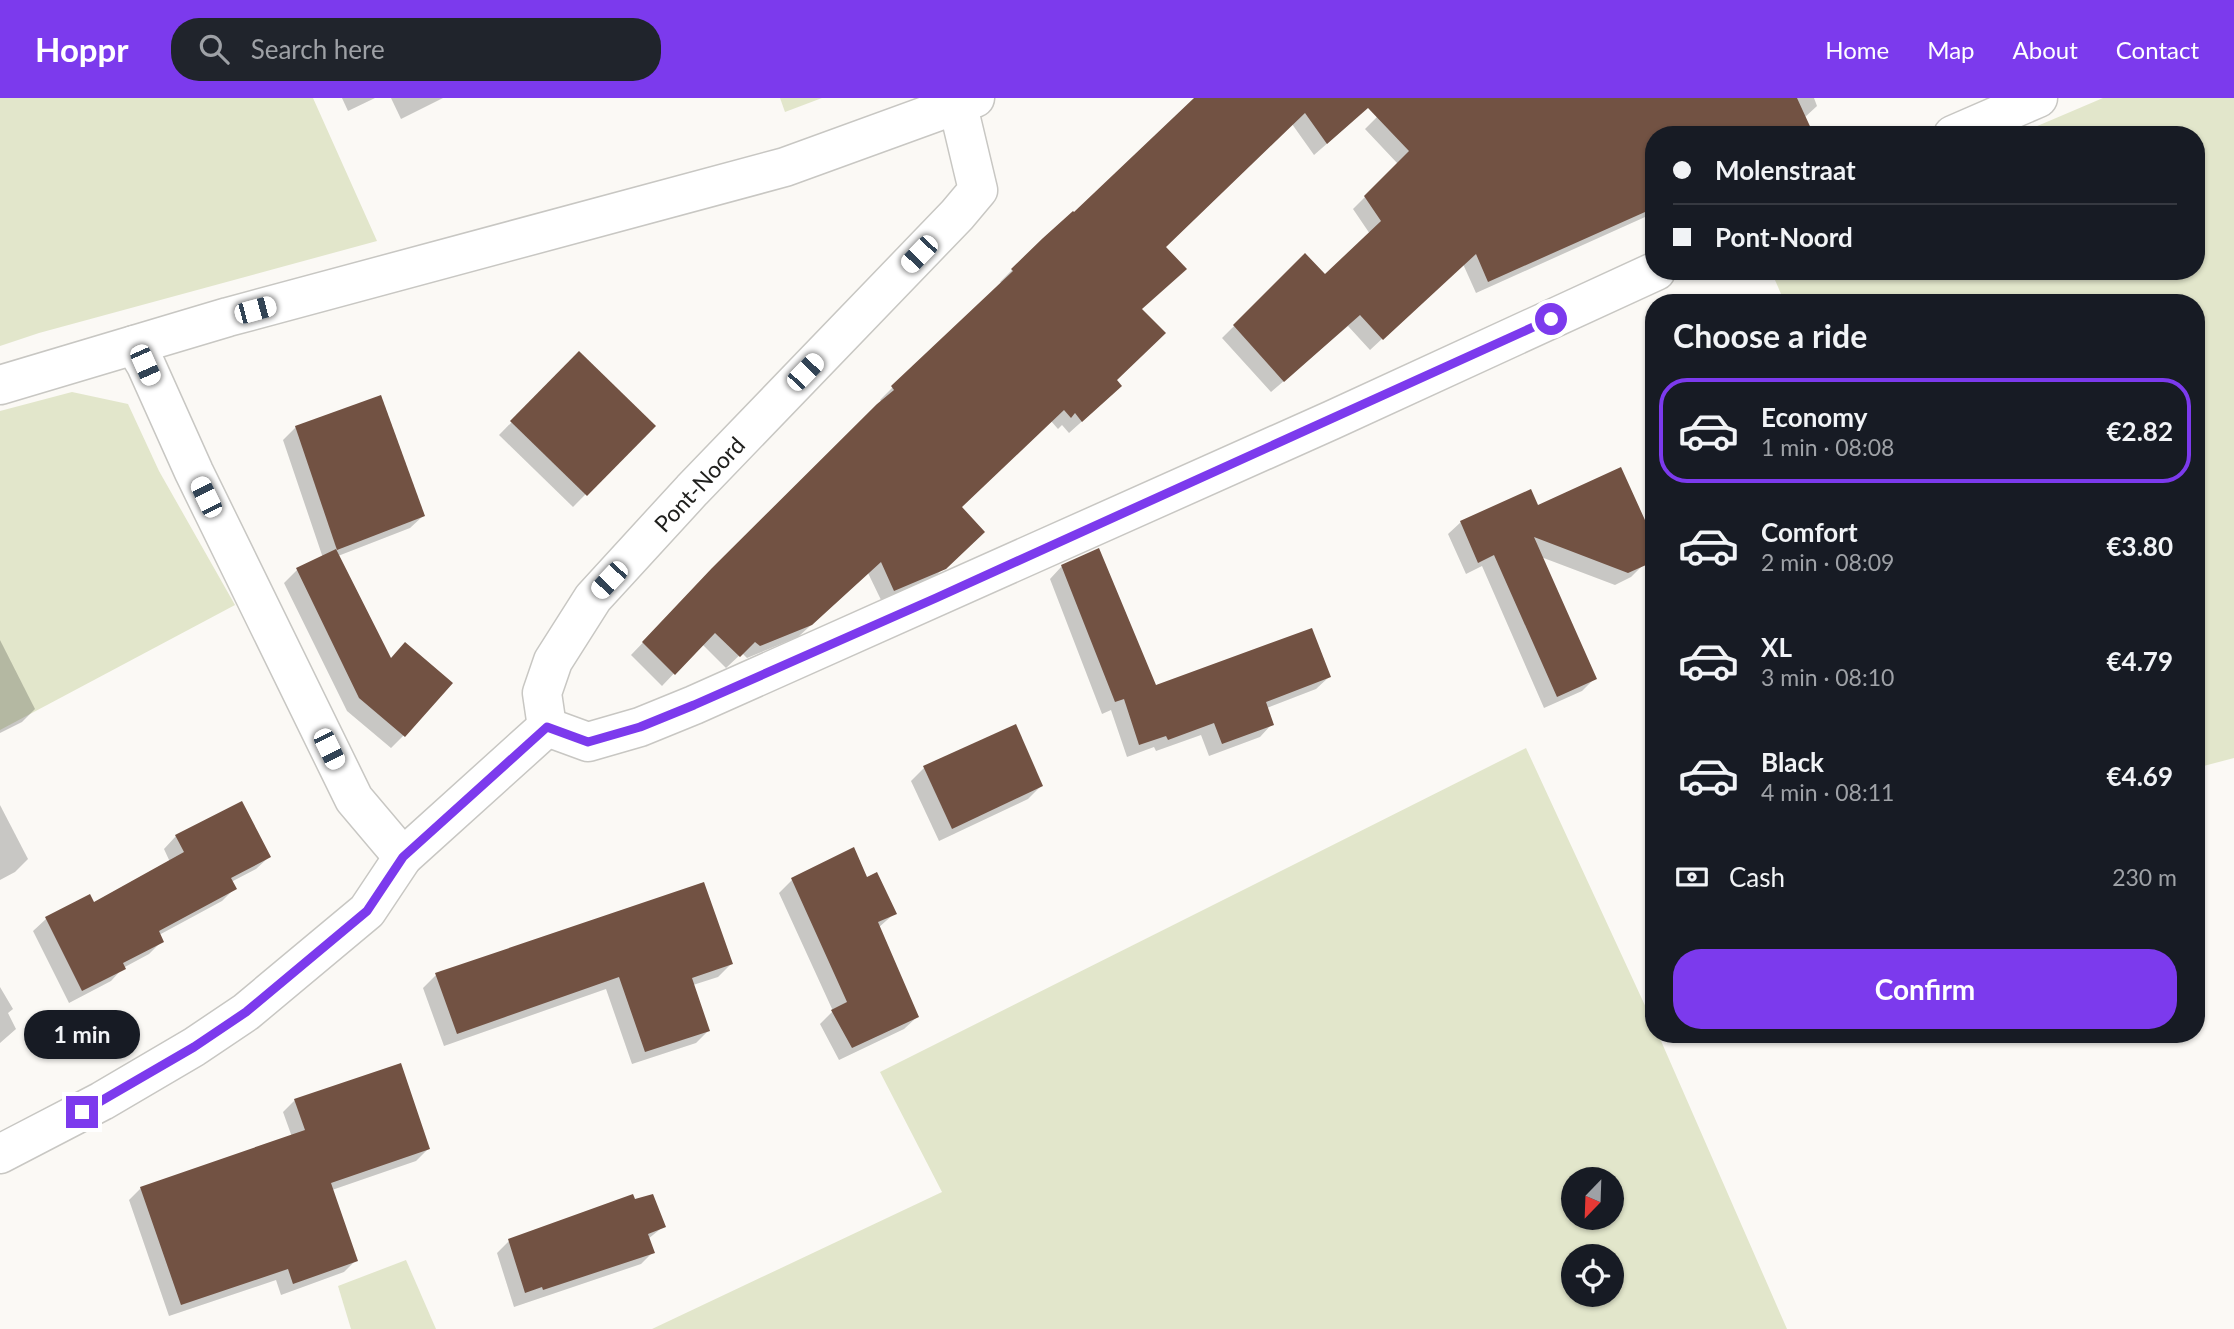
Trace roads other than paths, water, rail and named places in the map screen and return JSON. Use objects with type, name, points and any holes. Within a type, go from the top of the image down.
[{"type":"street","points":[[1974,126],[2038,98]]},
{"type":"street","name":"Pont-Noord","points":[[0,385],[134,345],[785,167],[966,102],[978,190],[692,490],[593,598],[553,661],[542,693],[547,727]]},
{"type":"street","points":[[0,1154],[102,1101],[194,1047],[246,1012],[367,911],[403,857],[547,727],[588,742],[640,727],[694,705],[1001,569],[1645,276]]},
{"type":"street","points":[[134,345],[354,799],[403,857]]}]
